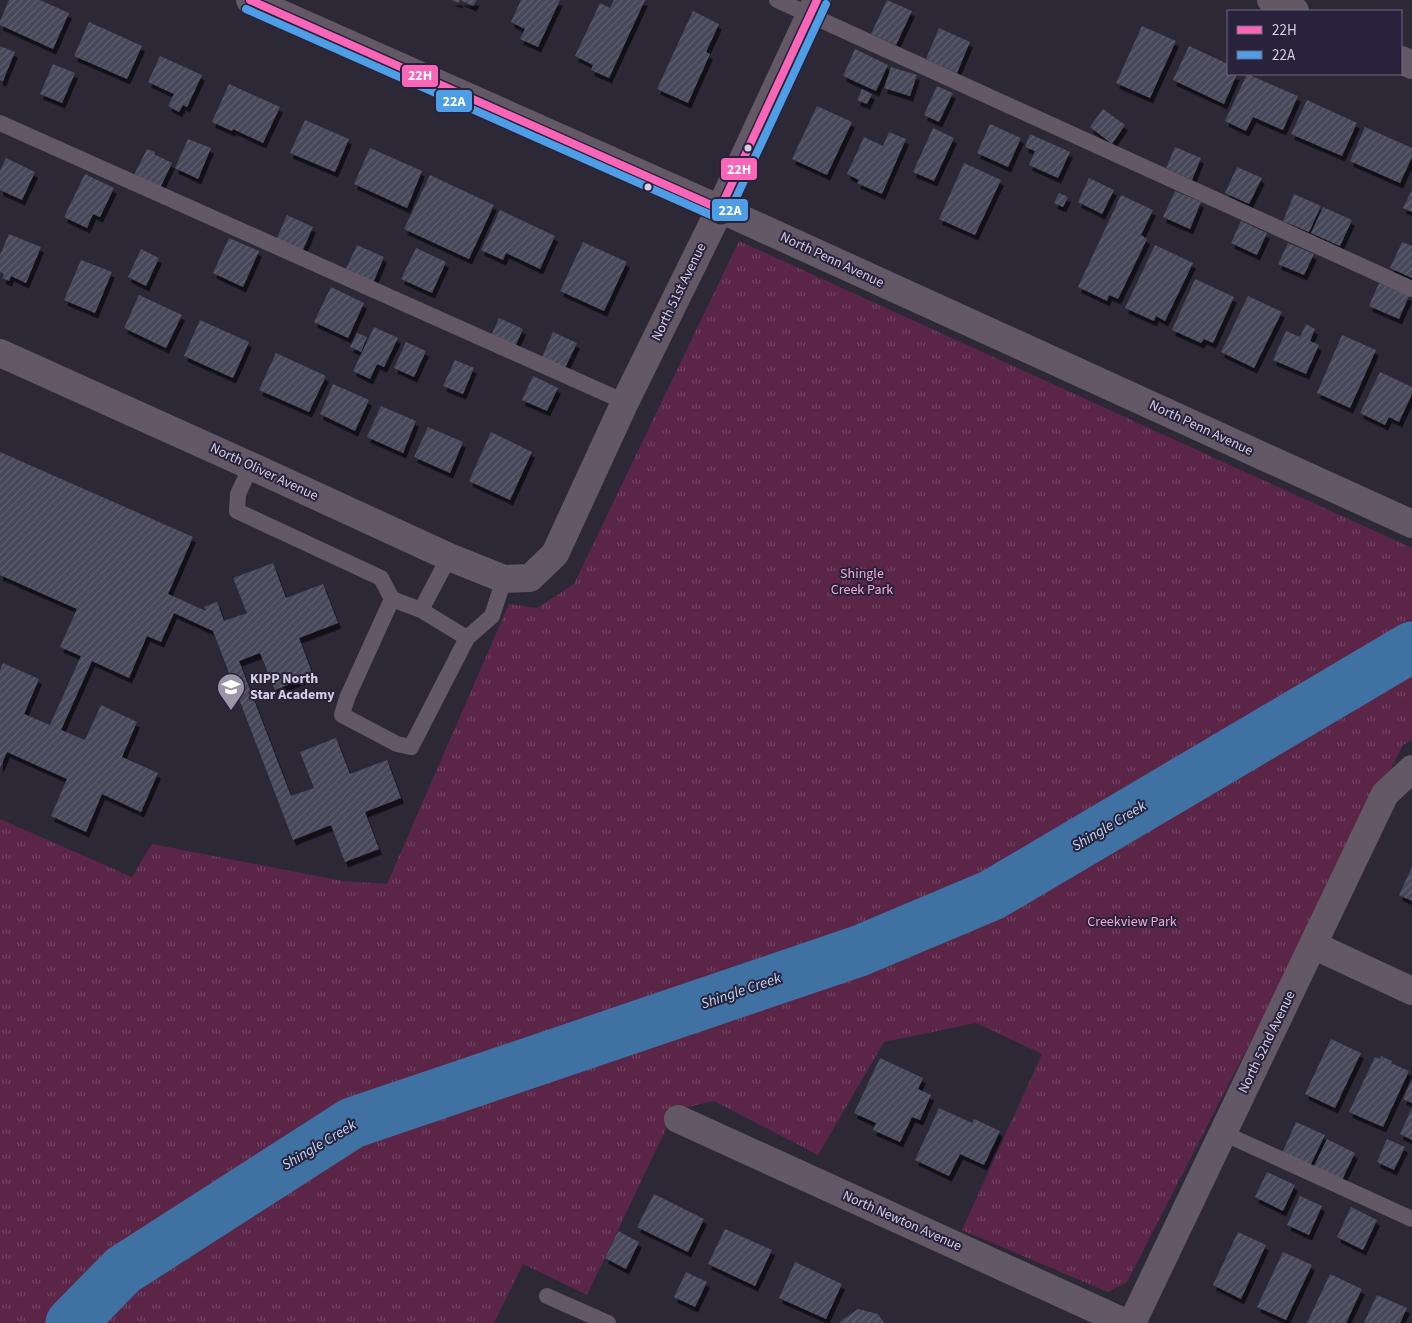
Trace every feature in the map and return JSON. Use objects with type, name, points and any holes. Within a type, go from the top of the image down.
[{"type":"street","name":"North Penn Avenue","points":[[250,0],[720,208],[1412,524]]},
{"type":"street","points":[[1271,0],[1293,10]]},
{"type":"street","name":"North 51st Avenue","points":[[517,578],[555,554],[625,402],[720,208],[814,7]]},
{"type":"street","name":"North Oliver Avenue","points":[[0,353],[449,557],[517,578]]},
{"type":"street","name":"North 52nd Avenue","points":[[1132,1323],[1385,794],[1412,769]]},
{"type":"street","points":[[1313,945],[1412,991]]},
{"type":"street","name":"North Newton Avenue","points":[[678,1119],[1126,1323]]},
{"type":"lane","points":[[777,0],[814,7],[1412,288]]},
{"type":"lane","points":[[0,123],[625,402]]},
{"type":"lane","points":[[251,466],[238,494],[237,510],[381,578],[392,599],[421,610],[467,638]]},
{"type":"lane","points":[[421,610],[449,557]]},
{"type":"lane","points":[[392,599],[347,698],[342,715],[398,744],[411,747],[467,638],[492,616],[517,578]]},
{"type":"lane","points":[[1223,1133],[1412,1219]]},
{"type":"lane","points":[[547,1296],[608,1323]]},
{"type":"green space","points":[[739,241],[1412,548],[1412,740],[1403,745],[1127,1282],[1108,1292],[962,1230],[1042,1054],[976,1023],[884,1042],[818,1155],[714,1101],[675,1110],[587,1295],[523,1264],[494,1323],[0,1323],[0,819],[132,877],[152,844],[343,881],[387,884],[509,604],[537,608],[574,584]]},
{"type":"building","points":[[9,0],[40,0],[69,13],[53,49],[0,25]]},
{"type":"building","points":[[460,0],[477,0],[473,6]]},
{"type":"building","points":[[521,0],[560,0],[538,47],[520,39],[525,29],[511,22]]},
{"type":"building","points":[[614,0],[645,0],[609,78],[591,70],[593,65],[575,56],[600,3],[610,8]]},
{"type":"building","points":[[887,0],[912,11],[896,45],[871,34]]},
{"type":"building","points":[[693,11],[719,24],[706,52],[710,54],[688,103],[657,89]]},
{"type":"building","points":[[89,22],[142,46],[127,79],[74,56]]},
{"type":"building","points":[[1142,26],[1176,41],[1150,98],[1116,83]]},
{"type":"building","points":[[939,28],[970,42],[957,73],[926,59]]},
{"type":"building","points":[[0,46],[15,52],[3,81],[0,80]]},
{"type":"building","points":[[1189,46],[1227,64],[1227,75],[1237,75],[1224,104],[1173,80]]},
{"type":"building","points":[[855,49],[888,65],[876,91],[843,76]]},
{"type":"building","points":[[160,56],[202,75],[187,107],[183,105],[179,112],[168,106],[174,94],[148,82]]},
{"type":"building","points":[[53,64],[75,73],[62,103],[40,94]]},
{"type":"building","points":[[891,67],[917,75],[910,96],[884,88]]},
{"type":"building","points":[[1247,75],[1298,96],[1283,130],[1253,117],[1246,131],[1225,121]]},
{"type":"building","points":[[229,84],[280,107],[263,143],[233,129],[232,131],[212,122]]},
{"type":"building","points":[[937,86],[953,93],[939,122],[924,115]]},
{"type":"building","points":[[862,89],[872,94],[867,104],[857,100]]},
{"type":"building","points":[[1307,100],[1357,123],[1342,156],[1291,134]]},
{"type":"building","points":[[817,106],[852,122],[827,175],[792,159]]},
{"type":"building","points":[[1103,109],[1125,125],[1112,144],[1090,127]]},
{"type":"building","points":[[305,120],[349,139],[335,172],[290,153]]},
{"type":"building","points":[[990,124],[1021,138],[1008,167],[977,153]]},
{"type":"building","points":[[1365,127],[1412,148],[1412,157],[1400,183],[1350,161]]},
{"type":"building","points":[[933,128],[954,138],[934,181],[913,172]]},
{"type":"building","points":[[889,132],[906,139],[882,194],[857,183],[859,180],[847,174],[864,137],[883,146]]},
{"type":"building","points":[[1030,134],[1070,152],[1058,178],[1029,165],[1035,151],[1025,147]]},
{"type":"building","points":[[188,139],[211,148],[198,179],[175,168]]},
{"type":"building","points":[[1175,147],[1201,158],[1192,180],[1166,168]]},
{"type":"building","points":[[370,148],[422,171],[407,208],[354,184]]},
{"type":"building","points":[[147,149],[172,163],[160,188],[134,175]]},
{"type":"building","points":[[6,158],[35,172],[22,200],[0,190],[0,171]]},
{"type":"building","points":[[964,163],[1001,180],[975,235],[939,219]]},
{"type":"building","points":[[1237,167],[1262,178],[1249,204],[1225,193]]},
{"type":"building","points":[[85,174],[114,188],[100,217],[93,214],[87,228],[64,217]]},
{"type":"building","points":[[430,175],[494,205],[469,259],[404,229]]},
{"type":"building","points":[[1089,178],[1114,190],[1102,214],[1078,202]]},
{"type":"building","points":[[1412,190],[1412,212],[1403,208]]},
{"type":"building","points":[[1175,191],[1201,202],[1190,229],[1163,217]]},
{"type":"building","points":[[1059,193],[1068,197],[1063,207],[1054,203]]},
{"type":"building","points":[[1294,194],[1321,206],[1309,232],[1283,221]]},
{"type":"building","points":[[1121,195],[1153,210],[1141,235],[1147,239],[1118,299],[1109,295],[1107,301],[1078,287]]},
{"type":"building","points":[[1323,207],[1352,220],[1340,246],[1311,233]]},
{"type":"building","points":[[500,210],[555,236],[540,269],[506,253],[503,260],[481,250]]},
{"type":"building","points":[[287,215],[313,227],[302,252],[276,240]]},
{"type":"building","points":[[1241,221],[1267,233],[1257,255],[1231,243]]},
{"type":"building","points":[[9,234],[41,247],[26,283],[11,276],[9,281],[2,278],[4,274],[0,272],[0,255]]},
{"type":"building","points":[[229,238],[259,251],[243,287],[213,273]]},
{"type":"building","points":[[583,242],[627,262],[604,311],[560,291]]},
{"type":"building","points":[[1402,242],[1412,246],[1412,278],[1390,268]]},
{"type":"building","points":[[1288,243],[1314,254],[1304,275],[1278,264]]},
{"type":"building","points":[[357,245],[384,257],[373,283],[345,271]]},
{"type":"building","points":[[1155,245],[1193,263],[1165,321],[1156,316],[1154,321],[1125,308]]},
{"type":"building","points":[[416,248],[446,262],[432,293],[401,279]]},
{"type":"building","points":[[141,249],[159,258],[146,286],[128,277]]},
{"type":"building","points":[[81,260],[112,272],[95,313],[64,300]]},
{"type":"building","points":[[1195,279],[1234,297],[1213,343],[1204,339],[1201,343],[1172,330]]},
{"type":"building","points":[[1379,283],[1409,296],[1399,319],[1369,306]]},
{"type":"building","points":[[331,287],[364,303],[348,338],[314,322]]},
{"type":"building","points":[[139,295],[182,315],[166,348],[124,328]]},
{"type":"building","points":[[1248,296],[1282,312],[1254,368],[1221,352]]},
{"type":"building","points":[[499,318],[523,329],[515,347],[491,336]]},
{"type":"building","points":[[200,320],[249,342],[233,378],[184,356]]},
{"type":"building","points":[[1306,324],[1315,329],[1310,341],[1319,345],[1306,374],[1273,360],[1286,331],[1300,337]]},
{"type":"building","points":[[374,327],[398,338],[384,367],[377,364],[370,379],[353,371]]},
{"type":"building","points":[[553,332],[577,343],[565,368],[542,357]]},
{"type":"building","points":[[357,333],[367,337],[361,352],[350,347]]},
{"type":"building","points":[[1342,335],[1376,350],[1350,408],[1317,393]]},
{"type":"building","points":[[406,342],[426,351],[414,377],[394,368]]},
{"type":"building","points":[[276,353],[326,376],[309,412],[259,390]]},
{"type":"building","points":[[455,360],[474,368],[463,394],[443,386]]},
{"type":"building","points":[[1380,372],[1412,387],[1412,394],[1399,422],[1389,417],[1385,425],[1360,413]]},
{"type":"building","points":[[533,376],[558,388],[547,411],[522,400]]},
{"type":"building","points":[[333,384],[369,400],[355,431],[320,414]]},
{"type":"building","points":[[381,406],[416,421],[403,453],[367,437]]},
{"type":"building","points":[[428,427],[463,442],[450,473],[414,457]]},
{"type":"building","points":[[491,432],[532,452],[510,500],[469,481]]},
{"type":"building","points":[[0,452],[193,537],[168,594],[206,611],[204,607],[217,602],[224,621],[247,613],[233,578],[273,563],[286,598],[323,584],[338,623],[299,638],[313,675],[275,690],[260,653],[239,661],[291,796],[314,788],[300,752],[336,738],[350,774],[387,760],[401,798],[365,812],[379,849],[345,862],[331,825],[293,840],[213,631],[174,613],[161,642],[147,636],[129,678],[92,661],[61,730],[85,740],[101,705],[137,722],[122,757],[158,773],[141,812],[102,794],[86,832],[51,816],[67,779],[7,752],[0,768],[0,670],[3,663],[39,679],[24,714],[50,725],[81,656],[60,647],[77,609],[0,575]]},
{"type":"building","points":[[1412,867],[1412,901],[1399,895]]},
{"type":"building","points":[[1331,1039],[1361,1053],[1335,1108],[1305,1094]]},
{"type":"building","points":[[1381,1056],[1409,1071],[1383,1127],[1349,1112],[1375,1057],[1380,1059]]},
{"type":"building","points":[[880,1058],[923,1078],[918,1089],[931,1095],[920,1120],[912,1117],[900,1142],[873,1130],[876,1123],[854,1113]]},
{"type":"building","points":[[1412,1079],[1412,1103],[1403,1099]]},
{"type":"building","points":[[939,1108],[972,1123],[974,1119],[1000,1131],[984,1165],[960,1154],[949,1176],[915,1160]]},
{"type":"building","points":[[1412,1108],[1412,1140],[1400,1134]]},
{"type":"building","points":[[1296,1122],[1325,1135],[1310,1166],[1282,1153]]},
{"type":"building","points":[[1327,1139],[1355,1153],[1341,1182],[1313,1168]]},
{"type":"building","points":[[1387,1139],[1405,1147],[1394,1170],[1377,1162]]},
{"type":"building","points":[[1267,1172],[1295,1185],[1283,1211],[1255,1197]]},
{"type":"building","points":[[654,1194],[704,1219],[688,1252],[637,1227]]},
{"type":"building","points":[[1300,1196],[1322,1206],[1309,1235],[1287,1225]]},
{"type":"building","points":[[1351,1207],[1377,1220],[1363,1250],[1337,1237]]},
{"type":"building","points":[[725,1229],[772,1250],[755,1286],[708,1264]]},
{"type":"building","points":[[618,1231],[639,1242],[626,1269],[605,1258]]},
{"type":"building","points":[[1238,1232],[1266,1245],[1241,1299],[1213,1285]]},
{"type":"building","points":[[1283,1252],[1312,1265],[1286,1320],[1257,1307]]},
{"type":"building","points":[[795,1262],[842,1284],[826,1319],[779,1298]]},
{"type":"building","points":[[686,1272],[707,1282],[695,1307],[674,1297]]},
{"type":"building","points":[[1330,1274],[1362,1289],[1346,1323],[1307,1323]]},
{"type":"building","points":[[1377,1295],[1407,1308],[1400,1323],[1364,1323]]},
{"type":"building","points":[[858,1309],[878,1314],[884,1323],[840,1323]]},
{"type":"waterway","name":"Shingle Creek","points":[[71,1323],[123,1270],[352,1123],[859,951],[992,895],[1412,647]]},
{"type":"transit line","name":"22H","points":[[250,0],[720,209],[817,0]]},
{"type":"transit line","name":"22A","points":[[246,9],[720,219],[725,218],[729,213],[826,4]]},
{"type":"place","name":"KIPP North Star Academy","points":[[231,711]]},
{"type":"park label","name":"Shingle Creek Park","points":[[862,582]]},
{"type":"park label","name":"Creekview Park","points":[[1132,922]]}]
